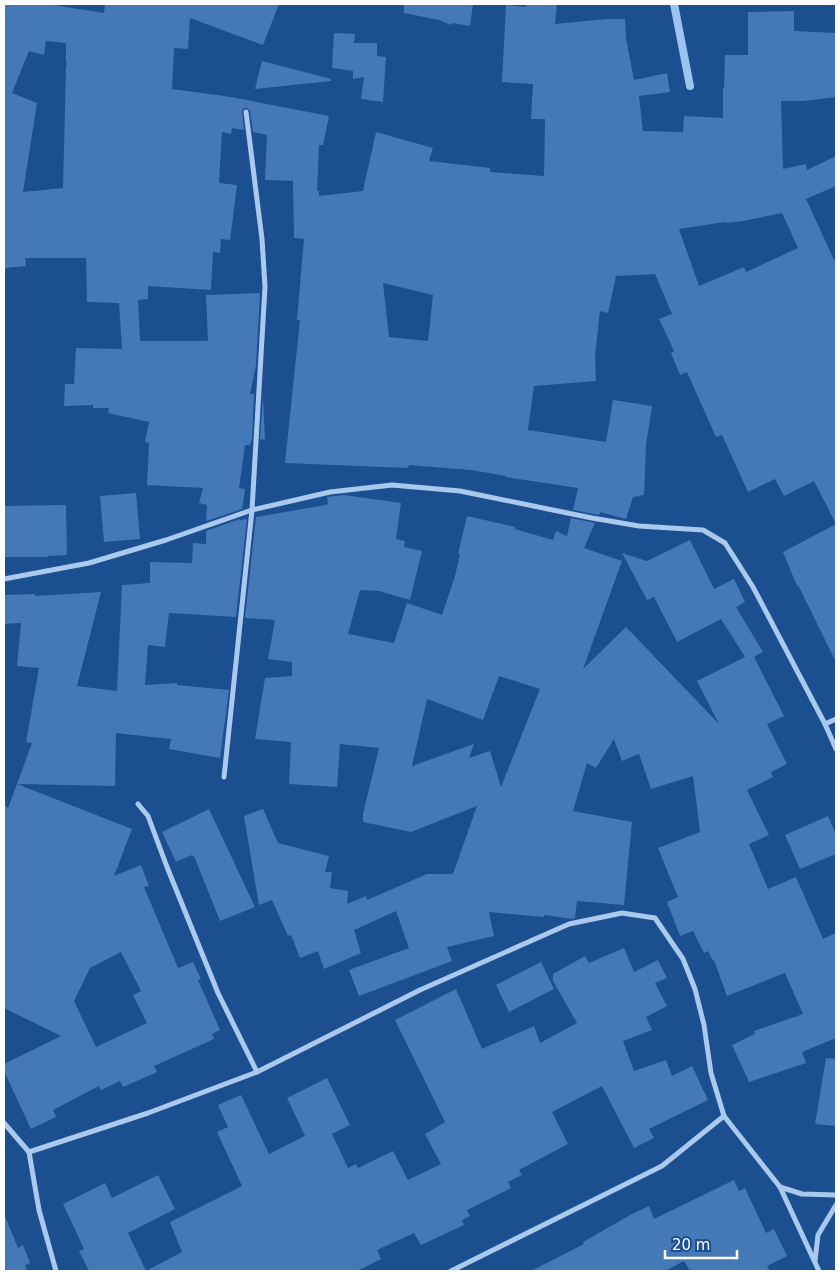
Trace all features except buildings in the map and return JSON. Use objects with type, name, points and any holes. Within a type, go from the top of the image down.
[{"type":"street","points":[[224,777],[252,510],[265,287],[262,239],[246,112]]},
{"type":"street","points":[[4,579],[89,563],[166,540],[252,510],[330,492],[392,485],[460,491],[639,526],[704,530],[725,544],[753,587],[836,749]]},
{"type":"street","points":[[824,724],[836,719]]},
{"type":"street","points":[[138,804],[148,816],[170,876],[218,993],[257,1072]]},
{"type":"street","points":[[29,1152],[148,1113],[257,1072],[420,990],[569,924],[622,913],[654,918],[684,959],[700,1007],[711,1073],[724,1116],[780,1187],[819,1271]]},
{"type":"street","points":[[451,1271],[662,1166],[724,1116]]},
{"type":"street","points":[[4,1123],[29,1152],[39,1210],[56,1271]]},
{"type":"street","points":[[780,1187],[802,1194],[836,1195]]},
{"type":"street","points":[[814,1262],[818,1235],[836,1205]]},
{"type":"waterway","points":[[674,4],[690,86]]}]
